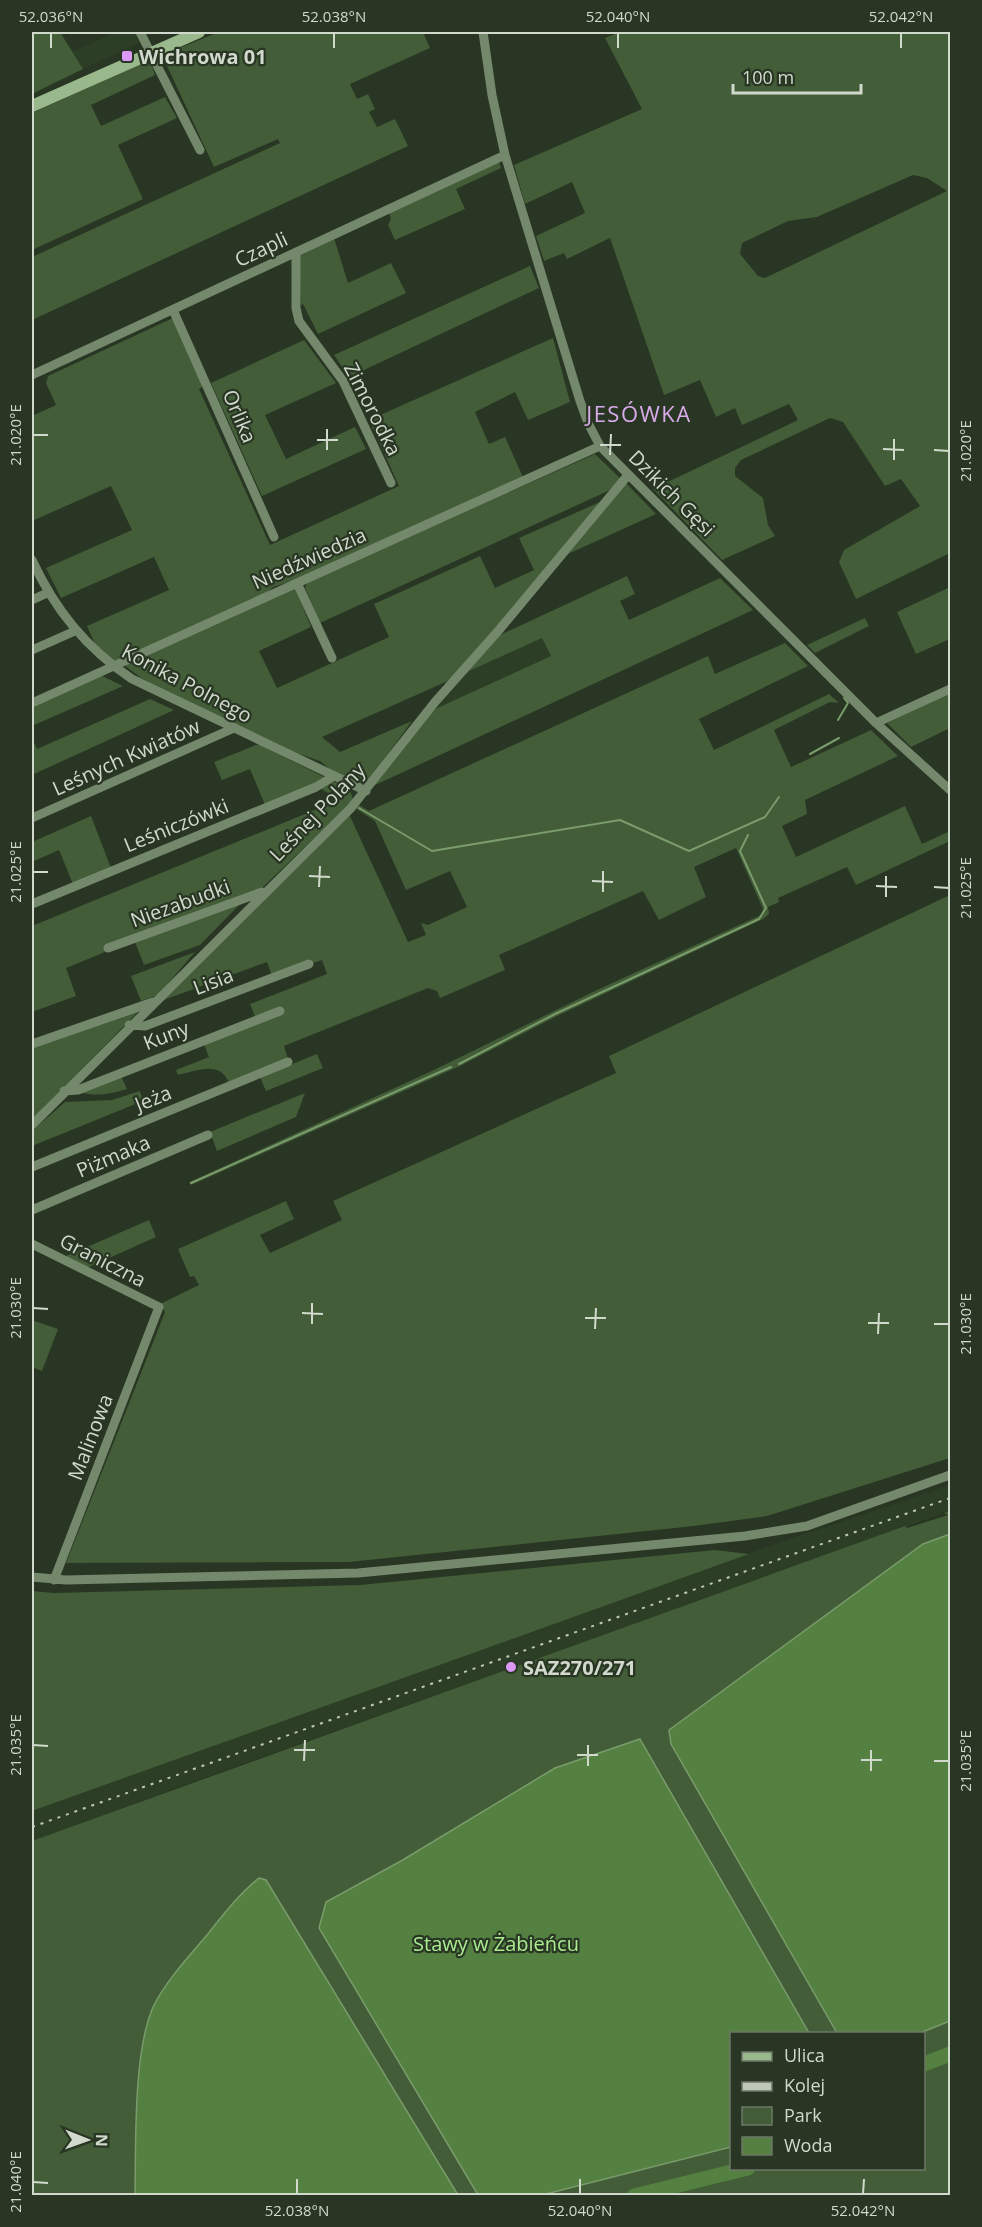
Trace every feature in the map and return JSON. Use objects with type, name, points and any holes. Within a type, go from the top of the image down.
[{"type":"main road","points":[[32,106],[199,32]]},
{"type":"street","points":[[140,32],[200,150]]},
{"type":"street","name":"Dzikich Gęsi","points":[[483,32],[492,95],[505,155],[580,401],[600,446],[876,723],[951,790]]},
{"type":"street","name":"Czapli","points":[[32,375],[505,155]]},
{"type":"street","name":"Zimorodka","points":[[296,252],[296,308],[299,321],[343,381],[391,483]]},
{"type":"street","name":"Orlika","points":[[173,310],[274,537]]},
{"type":"street","name":"Niedźwiedzia","points":[[32,703],[600,446]]},
{"type":"street","name":"Leśnej Polany","points":[[32,1125],[129,1025],[366,791],[402,741],[552,569],[628,475]]},
{"type":"street","name":"Konika Polnego","points":[[32,560],[47,593],[75,631],[112,666],[132,679],[366,791]]},
{"type":"street","points":[[297,583],[332,658]]},
{"type":"street","points":[[32,600],[47,593]]},
{"type":"street","points":[[32,650],[75,631]]},
{"type":"street","points":[[876,723],[951,689]]},
{"type":"street","name":"Leśnych Kwiatów","points":[[32,818],[234,728]]},
{"type":"street","name":"Leśniczówki","points":[[32,904],[316,786],[334,776]]},
{"type":"street","name":"Niezabudki","points":[[108,948],[264,891]]},
{"type":"street","name":"Lisia","points":[[129,1025],[145,1026],[309,964]]},
{"type":"street","points":[[32,1044],[155,1001]]},
{"type":"street","name":"Kuny","points":[[64,1091],[78,1090],[280,1011]]},
{"type":"street","name":"Jeża","points":[[32,1167],[288,1062]]},
{"type":"street","name":"Piżmaka","points":[[32,1210],[208,1134]]},
{"type":"street","name":"Graniczna","points":[[32,1244],[159,1307]]},
{"type":"street","name":"Malinowa","points":[[54,1580],[159,1307]]},
{"type":"street","points":[[32,1577],[54,1580],[358,1573],[745,1536],[807,1526],[951,1475]]},
{"type":"shaded area","points":[[116,32],[134,32],[141,42],[83,69],[72,52]]},
{"type":"shaded area","points":[[542,637],[551,656],[433,710],[467,672]]},
{"type":"shaded area","points":[[950,1485],[950,1511],[176,1788],[32,1843],[32,1811],[781,1542]]},
{"type":"green space","points":[[32,32],[60,32],[83,69],[32,94]]},
{"type":"green space","points":[[219,32],[423,32],[430,48],[350,84],[357,99],[368,94],[375,109],[369,112],[377,127],[395,119],[408,146],[32,320],[32,257],[280,143],[278,139],[214,167],[162,55]]},
{"type":"green space","points":[[620,32],[950,32],[950,553],[856,599],[839,562],[844,550],[920,506],[901,479],[885,486],[843,422],[830,418],[741,460],[735,468],[735,476],[763,498],[768,525],[775,536],[722,560],[653,489],[798,420],[789,404],[742,425],[735,408],[716,417],[700,380],[664,395],[610,238],[567,259],[564,253],[544,261],[536,236],[585,213],[572,182],[525,204],[514,165],[642,109],[605,38]],"holes":[[[913,175],[927,178],[947,191],[765,278],[758,276],[740,254],[742,243],[788,221],[817,217]]]},
{"type":"green space","points":[[150,60],[155,75],[91,105],[101,126],[165,97],[177,118],[118,145],[143,199],[32,250],[32,113]]},
{"type":"green space","points":[[499,162],[501,168],[456,189],[465,209],[395,240],[388,225],[391,219],[389,213]]},
{"type":"green space","points":[[334,238],[348,283],[391,263],[406,293],[318,334],[303,304],[301,305],[299,256]]},
{"type":"green space","points":[[530,266],[539,288],[349,377],[334,355]]},
{"type":"green space","points":[[173,318],[204,386],[199,389],[270,545],[399,486],[369,420],[553,338],[570,402],[528,420],[515,392],[475,412],[489,444],[505,437],[523,477],[304,577],[273,587],[264,595],[114,663],[96,646],[87,626],[169,590],[154,557],[61,598],[46,568],[132,530],[111,486],[32,521],[32,416],[56,405],[46,383],[48,376]]},
{"type":"green space","points":[[304,340],[336,383],[265,415],[286,459],[355,427],[366,449],[262,496],[211,383]]},
{"type":"green space","points":[[595,454],[621,479],[608,491],[320,623],[305,588],[307,582]]},
{"type":"green space","points":[[626,483],[656,514],[568,554]]},
{"type":"green space","points":[[600,502],[554,561],[450,680],[322,737],[340,752],[412,721],[367,783],[361,784],[332,771],[320,761],[273,745],[185,702],[141,678],[123,664],[295,588],[311,627],[259,651],[277,688],[389,637],[374,604],[480,556],[495,588],[534,570],[519,538]]},
{"type":"green space","points":[[627,576],[635,594],[620,601],[629,620],[720,578],[753,610],[373,786],[433,710],[551,656],[542,638],[467,672],[500,635]]},
{"type":"green space","points":[[950,587],[950,639],[916,654],[897,612]]},
{"type":"green space","points":[[865,618],[869,626],[815,653],[807,645]]},
{"type":"green space","points":[[785,643],[808,666],[699,719],[714,750],[829,694],[839,703],[830,702],[774,730],[791,767],[871,730],[898,756],[805,800],[807,814],[782,826],[796,857],[905,806],[922,844],[950,831],[950,841],[856,885],[847,867],[778,898],[779,902],[768,907],[769,914],[763,919],[555,1017],[460,1066],[191,1185],[190,1182],[436,1069],[597,990],[761,915],[763,909],[736,848],[694,867],[706,897],[659,920],[643,891],[499,955],[505,970],[440,998],[437,991],[428,988],[284,1046],[288,1059],[229,1083],[220,1071],[214,1069],[178,1075],[176,1070],[209,1057],[203,1042],[256,1019],[250,1004],[327,974],[322,960],[272,976],[267,962],[161,1001],[349,814],[408,942],[426,935],[421,923],[428,925],[467,907],[450,871],[406,890],[375,821],[355,808],[359,805],[369,811],[708,656],[715,674]]},
{"type":"green space","points":[[100,675],[123,686],[32,726],[32,705]]},
{"type":"green space","points":[[950,693],[950,728],[911,747],[887,723]]},
{"type":"green space","points":[[150,699],[174,710],[32,775],[32,738],[37,749]]},
{"type":"green space","points":[[256,745],[324,777],[316,784],[265,805],[250,769],[222,780],[214,762]]},
{"type":"green space","points":[[331,782],[340,783],[346,787],[353,801],[262,888],[66,968],[76,996],[32,1012],[32,926],[339,800],[320,788]]},
{"type":"green space","points":[[91,816],[111,868],[73,884],[59,850],[32,862],[32,842]]},
{"type":"green space","points":[[950,895],[950,1458],[767,1516],[694,1526],[349,1562],[66,1563],[165,1312],[160,1304],[199,1285],[194,1276],[190,1277],[178,1249],[286,1201],[294,1219],[260,1235],[270,1253],[342,1220],[333,1201],[616,1073],[609,1056]]},
{"type":"green space","points":[[242,902],[200,945],[144,965],[135,942]]},
{"type":"green space","points":[[195,952],[158,995],[141,1001],[131,976]]},
{"type":"green space","points":[[141,1009],[32,1119],[32,1048]]},
{"type":"green space","points":[[317,1054],[323,1068],[266,1091],[260,1077]]},
{"type":"green space","points":[[120,1074],[127,1089],[103,1094],[79,1092]]},
{"type":"green space","points":[[140,1091],[143,1101],[32,1146],[32,1131],[65,1102],[112,1100]]},
{"type":"green space","points":[[305,1093],[296,1117],[217,1151],[210,1132]]},
{"type":"green space","points":[[149,1220],[156,1237],[87,1268],[64,1257]]},
{"type":"green space","points":[[32,1320],[58,1329],[42,1371],[32,1367]]},
{"type":"green space","name":"Stawy w Żabieńcu","points":[[950,1511],[950,2195],[32,2196],[32,1841],[905,1526],[907,1528],[948,1515],[944,1513]]},
{"type":"green space","points":[[715,1550],[749,1554],[32,1811],[32,1591],[54,1593],[360,1585]]},
{"type":"water","points":[[950,1534],[950,2021],[922,2032],[836,2032],[671,1744],[669,1730],[923,1544]]},
{"type":"water","points":[[640,1739],[808,2032],[730,2032],[730,2147],[542,2195],[478,2195],[319,1928],[326,1902],[401,1861],[555,1768]]},
{"type":"water","points":[[259,1878],[266,1880],[458,2195],[135,2195],[139,2071],[147,2024],[154,2005],[165,1986],[186,1960],[232,1905]]},
{"type":"waterway","points":[[838,720],[848,703],[844,698]]},
{"type":"waterway","points":[[810,754],[839,738]]},
{"type":"waterway","points":[[359,808],[432,851],[620,820],[689,851],[765,817],[779,797]]},
{"type":"waterway","points":[[459,1064],[555,1014],[759,919],[766,908],[740,851],[748,835]]},
{"type":"waterway","points":[[191,1183],[451,1067]]},
{"type":"waterway","points":[[925,2064],[950,2054]]},
{"type":"waterway","points":[[634,2196],[740,2170]]},
{"type":"railway","points":[[32,1827],[950,1498]]},
{"type":"place","name":"Wichrowa 01","points":[[127,56]]},
{"type":"place","name":"SAZ270/271","points":[[511,1667]]},
{"type":"district","name":"JESÓWKA","points":[[639,413]]}]
